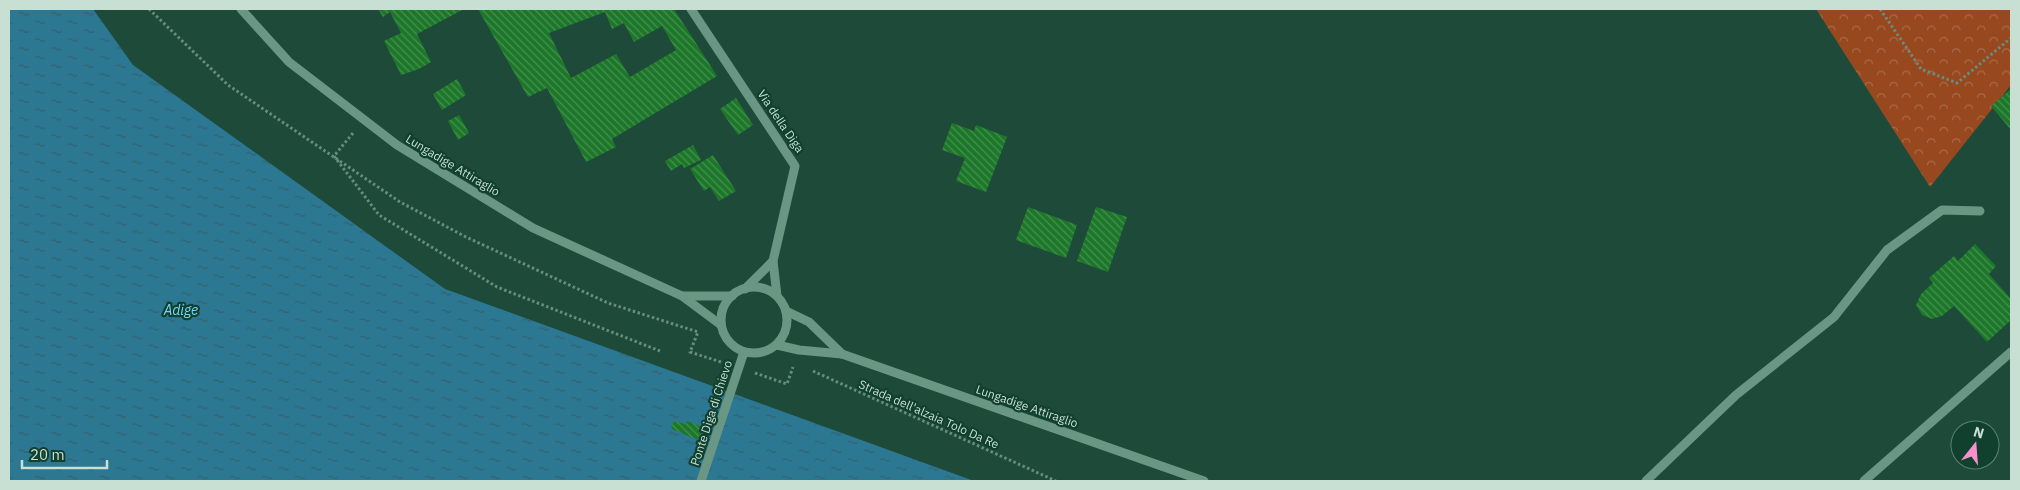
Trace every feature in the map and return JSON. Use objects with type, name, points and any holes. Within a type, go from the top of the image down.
[{"type":"street","name":"Lungadige Attiraglio","points":[[241,9],[289,62],[397,145],[533,228],[682,296],[721,325],[729,342],[744,352]]},
{"type":"street","name":"Via della Diga","points":[[691,9],[795,166],[773,261],[777,296]]},
{"type":"street","points":[[1646,481],[1736,395],[1834,317],[1887,250],[1942,210],[1980,211]]},
{"type":"street","points":[[721,325],[721,314],[725,304],[773,261]]},
{"type":"street","points":[[744,352],[762,353],[777,345],[787,325],[786,311],[777,296],[762,288],[745,288]]},
{"type":"street","name":"Lungadige Attiraglio","points":[[682,296],[732,296]]},
{"type":"street","name":"Lungadige Attiraglio","points":[[786,311],[809,322],[842,354]]},
{"type":"street","name":"Lungadige Attiraglio","points":[[777,345],[799,350],[842,354],[1204,481]]},
{"type":"street","name":"Ponte Diga di Chievo","points":[[701,481],[744,352]]},
{"type":"street","points":[[1864,481],[2011,352]]},
{"type":"path","points":[[149,9],[228,85],[380,189],[466,237],[608,303],[698,332],[690,352],[787,384],[794,363]]},
{"type":"path","points":[[1880,9],[1921,69],[1957,83],[2011,38]]},
{"type":"path","points":[[334,156],[364,120]]},
{"type":"path","points":[[334,156],[379,215],[497,287],[660,351]]},
{"type":"path","name":"Strada dell'alzaia Tolo Da Re","points":[[813,371],[1056,481]]},
{"type":"green space","points":[[1816,9],[2011,9],[2011,85],[1930,187]]},
{"type":"water","name":"Adige","points":[[9,9],[93,9],[133,65],[445,289],[974,481],[9,481]]},
{"type":"building","points":[[378,9],[464,9],[417,34],[431,62],[419,69],[401,75],[384,41],[401,33],[390,12],[383,17]]},
{"type":"building","points":[[478,9],[674,9],[717,76],[612,139],[616,147],[586,162],[547,88],[528,97]],"holes":[[[605,12],[612,29],[624,23],[634,42],[662,26],[676,50],[630,77],[616,54],[571,78],[549,33]]]},
{"type":"building","points":[[457,79],[466,95],[442,110],[433,94]]},
{"type":"building","points":[[2011,89],[2011,130],[1991,106]]},
{"type":"building","points":[[736,98],[753,125],[738,135],[720,109]]},
{"type":"building","points":[[459,115],[469,133],[458,140],[448,121]]},
{"type":"building","points":[[952,123],[974,131],[976,125],[1007,137],[986,192],[956,181],[965,158],[942,150]]},
{"type":"building","points":[[693,145],[701,160],[684,168],[682,164],[671,171],[665,161]]},
{"type":"building","points":[[713,155],[736,191],[719,201],[710,187],[704,191],[690,169]]},
{"type":"building","points":[[1028,207],[1077,225],[1066,258],[1016,240]]},
{"type":"building","points":[[1096,207],[1127,217],[1108,272],[1077,261]]},
{"type":"building","points":[[1975,244],[1996,266],[1989,274],[2011,299],[2011,320],[1987,342],[1954,306],[1942,316],[1932,319],[1922,315],[1916,305],[1921,294],[1933,283],[1929,278],[1954,256],[1958,261]]},
{"type":"building","points":[[675,421],[685,424],[687,421],[703,427],[698,440],[672,429],[671,425]]}]
